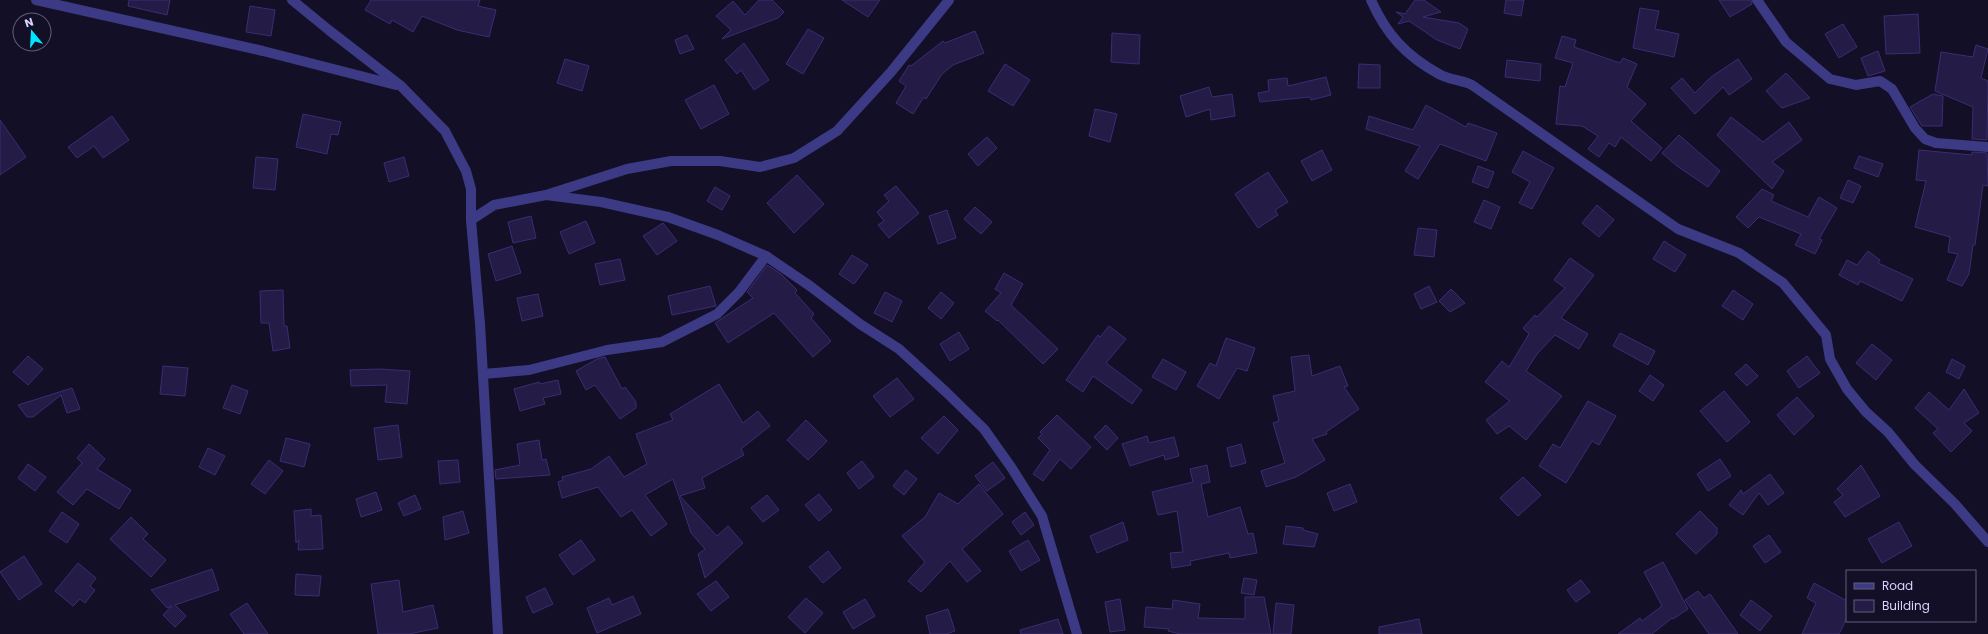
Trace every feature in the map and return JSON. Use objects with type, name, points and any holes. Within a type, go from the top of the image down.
[{"type":"street","points":[[36,0],[262,51],[401,86]]},
{"type":"street","points":[[292,0],[401,86],[445,131],[466,171],[471,189],[471,220],[483,374],[498,634]]},
{"type":"street","points":[[471,220],[494,206],[546,195],[627,169],[672,160],[720,161],[760,167],[794,158],[837,131],[891,72],[949,0]]},
{"type":"street","points":[[1371,0],[1378,16],[1390,35],[1409,54],[1440,75],[1472,85],[1678,229],[1739,253],[1783,283],[1826,336],[1830,360],[1847,389],[1866,412],[1888,432],[1915,465],[1955,504],[1988,542]]},
{"type":"street","points":[[1757,0],[1786,42],[1830,79],[1856,85],[1880,81],[1892,89],[1915,128],[1925,139],[1936,143],[1988,147]]},
{"type":"street","points":[[546,195],[601,202],[668,217],[718,235],[766,256],[810,286],[860,324],[899,349],[984,429],[1011,467],[1042,516],[1077,634]]},
{"type":"street","points":[[483,374],[529,370],[607,350],[662,342],[717,314],[739,292],[766,256]]},
{"type":"building","points":[[129,0],[170,0],[167,15],[128,6]]},
{"type":"building","points":[[371,0],[480,0],[478,6],[496,10],[489,37],[457,30],[422,16],[413,32],[392,20],[390,24],[365,10]]},
{"type":"building","points":[[759,0],[772,0],[784,12],[778,18],[722,39],[731,30],[716,16],[733,1],[745,15]]},
{"type":"building","points":[[842,0],[880,0],[868,17]]},
{"type":"building","points":[[1415,0],[1424,0],[1441,12],[1423,17],[1459,23],[1468,29],[1460,49],[1437,40],[1409,21],[1398,24],[1403,17],[1396,12],[1405,14]]},
{"type":"building","points":[[1506,0],[1524,0],[1521,16],[1504,13]]},
{"type":"building","points":[[1719,0],[1751,0],[1752,4],[1730,17]]},
{"type":"building","points":[[250,6],[275,10],[271,36],[246,32]]},
{"type":"building","points":[[1640,8],[1659,11],[1655,29],[1679,34],[1674,57],[1633,48]]},
{"type":"building","points":[[1918,14],[1920,53],[1886,54],[1884,16]]},
{"type":"building","points":[[1843,24],[1857,47],[1839,58],[1825,34]]},
{"type":"building","points":[[808,29],[824,38],[803,74],[786,64]]},
{"type":"building","points":[[975,31],[984,53],[953,65],[942,74],[926,99],[924,97],[913,114],[896,103],[906,86],[899,81],[909,65],[911,66],[943,41],[945,43]]},
{"type":"building","points":[[1112,33],[1140,35],[1139,64],[1111,62]]},
{"type":"building","points":[[687,35],[694,49],[680,54],[675,40]]},
{"type":"building","points":[[1562,36],[1576,40],[1574,47],[1620,63],[1623,58],[1637,64],[1627,87],[1646,104],[1631,121],[1662,148],[1651,161],[1621,137],[1615,147],[1609,143],[1599,157],[1588,149],[1598,136],[1582,126],[1556,124],[1560,86],[1565,87],[1573,63],[1555,58]]},
{"type":"building","points":[[744,43],[769,80],[754,90],[741,70],[737,74],[725,60]]},
{"type":"building","points":[[1976,45],[1988,49],[1981,78],[1988,81],[1987,140],[1972,139],[1973,107],[1935,91],[1941,52],[1973,57]]},
{"type":"building","points":[[1878,51],[1885,71],[1868,76],[1861,58]]},
{"type":"building","points":[[565,59],[589,66],[582,91],[557,83]]},
{"type":"building","points":[[1738,59],[1752,79],[1729,95],[1723,87],[1695,114],[1671,88],[1682,78],[1695,93],[1711,77]]},
{"type":"building","points":[[1507,60],[1541,64],[1540,81],[1505,77]]},
{"type":"building","points":[[1005,64],[1030,80],[1013,106],[988,91]]},
{"type":"building","points":[[1359,64],[1380,65],[1380,88],[1358,88]]},
{"type":"building","points":[[1786,73],[1810,98],[1782,108],[1766,91]]},
{"type":"building","points":[[1326,77],[1331,95],[1311,100],[1310,97],[1260,102],[1258,93],[1269,91],[1268,80],[1287,78],[1288,86]]},
{"type":"building","points":[[714,85],[729,114],[701,129],[685,100]]},
{"type":"building","points":[[1209,87],[1212,97],[1232,94],[1235,116],[1211,120],[1210,109],[1186,117],[1180,96]]},
{"type":"building","points":[[1933,94],[1943,96],[1942,126],[1922,126],[1910,107]]},
{"type":"building","points":[[1426,105],[1466,127],[1468,123],[1497,133],[1486,161],[1440,144],[1418,179],[1405,171],[1420,146],[1366,129],[1369,116],[1413,130]]},
{"type":"building","points":[[1095,109],[1117,114],[1110,142],[1089,136]]},
{"type":"building","points":[[303,114],[341,122],[338,135],[331,134],[327,154],[296,147]]},
{"type":"building","points":[[112,116],[129,140],[103,158],[94,146],[77,158],[68,147]]},
{"type":"building","points":[[1731,117],[1763,142],[1789,122],[1802,140],[1772,162],[1784,171],[1772,189],[1717,135]]},
{"type":"building","points":[[0,120],[26,157],[0,175]]},
{"type":"building","points":[[1679,135],[1720,171],[1708,187],[1677,166],[1662,153]]},
{"type":"building","points":[[987,137],[997,148],[978,166],[968,154]]},
{"type":"building","points":[[1322,150],[1332,170],[1312,181],[1301,161]]},
{"type":"building","points":[[1919,150],[1972,155],[1972,152],[1987,153],[1988,186],[1983,185],[1975,245],[1973,245],[1969,274],[1962,286],[1947,280],[1958,254],[1948,252],[1950,237],[1915,227],[1926,181],[1916,180]]},
{"type":"building","points":[[1523,151],[1554,168],[1532,209],[1519,203],[1530,182],[1512,172]]},
{"type":"building","points":[[1859,156],[1883,164],[1878,177],[1854,168]]},
{"type":"building","points":[[256,157],[278,159],[275,190],[253,188]]},
{"type":"building","points":[[404,157],[409,176],[389,182],[384,163]]},
{"type":"building","points":[[1478,166],[1494,172],[1488,188],[1472,182]]},
{"type":"building","points":[[1268,172],[1288,202],[1275,210],[1278,215],[1258,228],[1235,194]]},
{"type":"building","points":[[797,175],[824,204],[794,233],[767,203]]},
{"type":"building","points":[[1848,180],[1861,186],[1853,203],[1840,198]]},
{"type":"building","points":[[896,186],[919,213],[889,238],[878,225],[884,221],[877,212],[889,201],[884,195]]},
{"type":"building","points":[[715,187],[730,196],[722,210],[707,201]]},
{"type":"building","points":[[1762,189],[1774,195],[1771,201],[1808,217],[1819,197],[1837,208],[1819,239],[1822,240],[1815,254],[1795,245],[1801,234],[1759,217],[1748,228],[1736,217]]},
{"type":"building","points":[[1484,200],[1500,207],[1491,229],[1474,222]]},
{"type":"building","points":[[1597,205],[1614,220],[1599,237],[1582,223]]},
{"type":"building","points":[[975,207],[992,222],[981,234],[964,219]]},
{"type":"building","points":[[947,210],[956,238],[938,244],[929,216]]},
{"type":"building","points":[[531,216],[536,238],[513,243],[508,222]]},
{"type":"building","points":[[586,221],[595,243],[569,254],[560,232]]},
{"type":"building","points":[[663,223],[677,241],[657,255],[643,236]]},
{"type":"building","points":[[1418,228],[1437,230],[1434,257],[1414,255]]},
{"type":"building","points":[[1664,241],[1686,255],[1675,272],[1653,259]]},
{"type":"building","points":[[512,246],[521,273],[496,281],[488,254]]},
{"type":"building","points":[[1868,251],[1880,260],[1878,263],[1913,279],[1902,301],[1860,281],[1858,285],[1839,275],[1847,260],[1857,265]]},
{"type":"building","points":[[852,255],[868,265],[854,284],[839,274]]},
{"type":"building","points":[[1570,258],[1594,275],[1561,318],[1588,334],[1579,349],[1555,335],[1537,354],[1526,371],[1562,396],[1526,440],[1509,426],[1497,434],[1486,420],[1510,401],[1485,382],[1502,361],[1509,367],[1529,334],[1523,328],[1535,315],[1537,317],[1565,288],[1554,280]]},
{"type":"building","points":[[620,259],[625,280],[600,285],[595,264]]},
{"type":"building","points":[[767,265],[781,274],[797,290],[795,293],[814,314],[811,318],[831,341],[813,357],[774,313],[728,343],[715,323],[753,298],[747,292]]},
{"type":"building","points":[[1004,273],[1023,284],[1011,305],[1058,349],[1043,364],[998,320],[997,321],[985,311],[1001,293],[995,289]]},
{"type":"building","points":[[710,286],[716,306],[672,315],[668,296]]},
{"type":"building","points":[[1429,286],[1437,302],[1421,309],[1414,294]]},
{"type":"building","points":[[1451,289],[1465,303],[1450,312],[1439,301]]},
{"type":"building","points":[[283,290],[284,326],[287,326],[290,348],[273,351],[269,323],[261,323],[260,291]]},
{"type":"building","points":[[1733,290],[1753,304],[1743,320],[1722,306]]},
{"type":"building","points":[[885,292],[902,301],[892,322],[874,313]]},
{"type":"building","points":[[941,292],[954,303],[941,319],[928,308]]},
{"type":"building","points":[[538,294],[543,316],[522,321],[517,298]]},
{"type":"building","points":[[1109,326],[1126,339],[1106,363],[1142,390],[1132,404],[1093,376],[1083,392],[1066,380],[1098,335],[1100,337]]},
{"type":"building","points":[[959,332],[969,349],[950,361],[940,344]]},
{"type":"building","points":[[1620,333],[1655,351],[1648,365],[1613,346]]},
{"type":"building","points":[[1226,338],[1255,348],[1247,371],[1237,368],[1219,399],[1197,386],[1210,363],[1216,366]]},
{"type":"building","points":[[1872,344],[1892,360],[1876,380],[1856,363]]},
{"type":"building","points":[[1309,355],[1312,376],[1340,366],[1348,386],[1344,387],[1359,409],[1326,432],[1327,434],[1312,439],[1325,460],[1296,477],[1266,487],[1261,471],[1285,463],[1273,423],[1279,421],[1273,396],[1295,391],[1291,357]]},
{"type":"building","points":[[28,356],[43,369],[28,385],[13,372]]},
{"type":"building","points":[[1807,356],[1820,373],[1799,388],[1787,371]]},
{"type":"building","points":[[605,357],[622,389],[625,387],[636,402],[636,408],[620,419],[595,385],[586,390],[576,371],[597,359]]},
{"type":"building","points":[[1163,359],[1186,372],[1176,390],[1152,377]]},
{"type":"building","points":[[1952,359],[1965,366],[1959,379],[1946,372]]},
{"type":"building","points":[[1746,364],[1758,376],[1747,386],[1735,374]]},
{"type":"building","points":[[163,366],[188,368],[185,396],[160,394]]},
{"type":"building","points":[[380,369],[410,371],[407,404],[385,402],[387,385],[351,386],[350,370]]},
{"type":"building","points":[[1650,375],[1664,385],[1653,401],[1639,391]]},
{"type":"building","points":[[897,378],[914,399],[890,417],[873,396]]},
{"type":"building","points":[[558,380],[561,394],[543,398],[545,404],[520,411],[514,389],[539,382],[540,384]]},
{"type":"building","points":[[719,384],[743,423],[758,411],[770,426],[741,449],[744,455],[702,478],[705,488],[680,496],[717,536],[728,526],[743,543],[705,578],[698,554],[705,549],[691,533],[673,479],[645,495],[667,524],[651,536],[632,510],[621,517],[598,487],[562,498],[558,482],[563,480],[562,477],[591,469],[609,456],[624,477],[647,464],[636,434],[673,420],[670,414]]},
{"type":"building","points":[[232,385],[248,391],[240,414],[223,408]]},
{"type":"building","points":[[72,388],[80,409],[67,413],[61,395],[33,417],[27,417],[18,405]]},
{"type":"building","points":[[1964,389],[1979,413],[1964,423],[1972,431],[1951,452],[1933,433],[1938,429],[1915,408],[1929,392],[1949,410]]},
{"type":"building","points":[[1724,391],[1750,422],[1727,442],[1700,411]]},
{"type":"building","points":[[1797,397],[1814,416],[1794,435],[1777,415]]},
{"type":"building","points":[[1588,401],[1616,416],[1599,445],[1592,441],[1566,483],[1539,466],[1553,444],[1560,448]]},
{"type":"building","points":[[1057,415],[1091,447],[1071,469],[1060,459],[1043,481],[1033,474],[1050,450],[1038,438],[1042,434],[1040,432]]},
{"type":"building","points":[[944,416],[958,430],[938,454],[921,438]]},
{"type":"building","points":[[806,420],[827,441],[808,460],[787,440]]},
{"type":"building","points":[[398,425],[402,457],[378,460],[374,428]]},
{"type":"building","points":[[1106,425],[1118,438],[1107,450],[1094,437]]},
{"type":"building","points":[[1147,436],[1149,443],[1174,437],[1179,456],[1165,460],[1164,455],[1130,466],[1122,444]]},
{"type":"building","points":[[286,438],[310,444],[304,467],[280,461]]},
{"type":"building","points":[[539,440],[542,460],[546,459],[550,475],[496,479],[495,470],[520,465],[517,444]]},
{"type":"building","points":[[89,444],[105,459],[97,469],[131,490],[119,509],[87,489],[73,505],[57,492],[82,463],[77,458]]},
{"type":"building","points":[[1241,444],[1246,463],[1231,467],[1227,448]]},
{"type":"building","points":[[208,448],[225,456],[215,475],[199,467]]},
{"type":"building","points":[[1720,459],[1731,476],[1708,491],[1697,474]]},
{"type":"building","points":[[269,460],[283,471],[265,494],[251,484]]},
{"type":"building","points":[[458,460],[460,482],[440,484],[438,461]]},
{"type":"building","points":[[862,461],[874,477],[859,489],[847,473]]},
{"type":"building","points":[[993,462],[1005,478],[987,491],[975,476]]},
{"type":"building","points":[[28,464],[46,477],[35,491],[18,478]]},
{"type":"building","points":[[1207,465],[1210,482],[1201,484],[1208,517],[1240,507],[1248,534],[1253,533],[1257,553],[1230,558],[1229,553],[1190,561],[1191,565],[1172,568],[1170,553],[1183,552],[1177,511],[1158,515],[1152,492],[1193,482],[1190,469]]},
{"type":"building","points":[[1861,465],[1880,496],[1845,517],[1834,502],[1843,495],[1837,489]]},
{"type":"building","points":[[906,470],[917,479],[904,495],[893,486]]},
{"type":"building","points":[[1770,474],[1784,493],[1768,505],[1759,493],[1743,515],[1729,505],[1741,490],[1743,494]]},
{"type":"building","points":[[1523,477],[1541,495],[1518,516],[1500,498]]},
{"type":"building","points":[[979,484],[1003,514],[962,549],[981,571],[967,582],[950,561],[921,592],[908,581],[925,562],[902,536],[925,517],[939,493],[958,504]]},
{"type":"building","points":[[1350,484],[1357,502],[1334,511],[1327,493]]},
{"type":"building","points":[[376,492],[382,510],[361,517],[356,499]]},
{"type":"building","points":[[819,494],[832,510],[819,521],[805,505]]},
{"type":"building","points":[[415,495],[421,509],[404,516],[398,503]]},
{"type":"building","points":[[767,495],[779,510],[763,522],[751,508]]},
{"type":"building","points":[[311,509],[311,516],[321,515],[323,549],[298,550],[299,540],[296,543],[294,511]]},
{"type":"building","points":[[463,511],[469,533],[445,540],[443,517]]},
{"type":"building","points":[[1700,511],[1717,528],[1717,534],[1696,554],[1676,534]]},
{"type":"building","points":[[62,512],[79,524],[67,543],[49,531]]},
{"type":"building","points":[[1025,512],[1034,525],[1021,535],[1012,522]]},
{"type":"building","points":[[131,517],[148,534],[143,539],[166,560],[151,577],[110,539]]},
{"type":"building","points":[[1123,522],[1128,540],[1097,553],[1090,536]]},
{"type":"building","points":[[1899,522],[1912,546],[1882,563],[1868,539]]},
{"type":"building","points":[[1286,526],[1303,528],[1303,530],[1318,534],[1314,547],[1283,544]]},
{"type":"building","points":[[1769,535],[1781,552],[1765,563],[1753,546]]},
{"type":"building","points":[[581,540],[595,560],[573,575],[559,555]]},
{"type":"building","points":[[1028,540],[1040,560],[1021,571],[1009,551]]},
{"type":"building","points":[[828,551],[841,568],[823,583],[809,567]]},
{"type":"building","points":[[24,556],[42,584],[19,600],[0,572]]},
{"type":"building","points":[[1663,562],[1688,609],[1673,619],[1672,618],[1652,634],[1618,634],[1640,618],[1642,621],[1662,606],[1644,572]]},
{"type":"building","points":[[78,563],[96,578],[90,586],[95,590],[85,603],[80,599],[73,606],[55,591]]},
{"type":"building","points":[[212,569],[219,590],[175,605],[186,616],[175,627],[163,615],[172,606],[167,608],[151,590]]},
{"type":"building","points":[[296,574],[321,576],[319,596],[295,595]]},
{"type":"building","points":[[1244,578],[1257,580],[1254,595],[1241,593]]},
{"type":"building","points":[[399,580],[403,612],[433,605],[438,628],[409,634],[378,634],[371,584]]},
{"type":"building","points":[[1581,580],[1590,592],[1576,602],[1567,590]]},
{"type":"building","points":[[716,581],[729,597],[711,611],[697,594]]},
{"type":"building","points":[[1814,583],[1846,600],[1846,620],[1839,634],[1802,634],[1816,603],[1807,598]]},
{"type":"building","points":[[545,588],[553,604],[533,613],[526,597]]},
{"type":"building","points":[[1698,591],[1704,598],[1710,594],[1738,634],[1709,634],[1685,600]]},
{"type":"building","points":[[633,596],[641,614],[597,633],[587,608],[609,598],[612,605]]},
{"type":"building","points":[[1245,597],[1264,597],[1271,634],[1180,634],[1168,631],[1169,629],[1144,627],[1146,607],[1172,609],[1173,600],[1200,604],[1198,618],[1245,619]]},
{"type":"building","points":[[806,598],[823,613],[805,633],[788,617]]},
{"type":"building","points":[[865,599],[875,616],[853,629],[843,612]]},
{"type":"building","points":[[1120,599],[1125,630],[1110,632],[1105,602]]},
{"type":"building","points":[[1751,600],[1772,616],[1760,631],[1740,615]]},
{"type":"building","points":[[247,603],[268,634],[244,634],[230,614]]},
{"type":"building","points":[[1276,603],[1294,605],[1291,634],[1273,634]]},
{"type":"building","points":[[948,609],[955,631],[946,634],[930,634],[926,616]]},
{"type":"building","points":[[1058,619],[1063,634],[1021,634],[1020,630]]},
{"type":"building","points":[[1419,619],[1422,634],[1379,634],[1379,627]]}]
